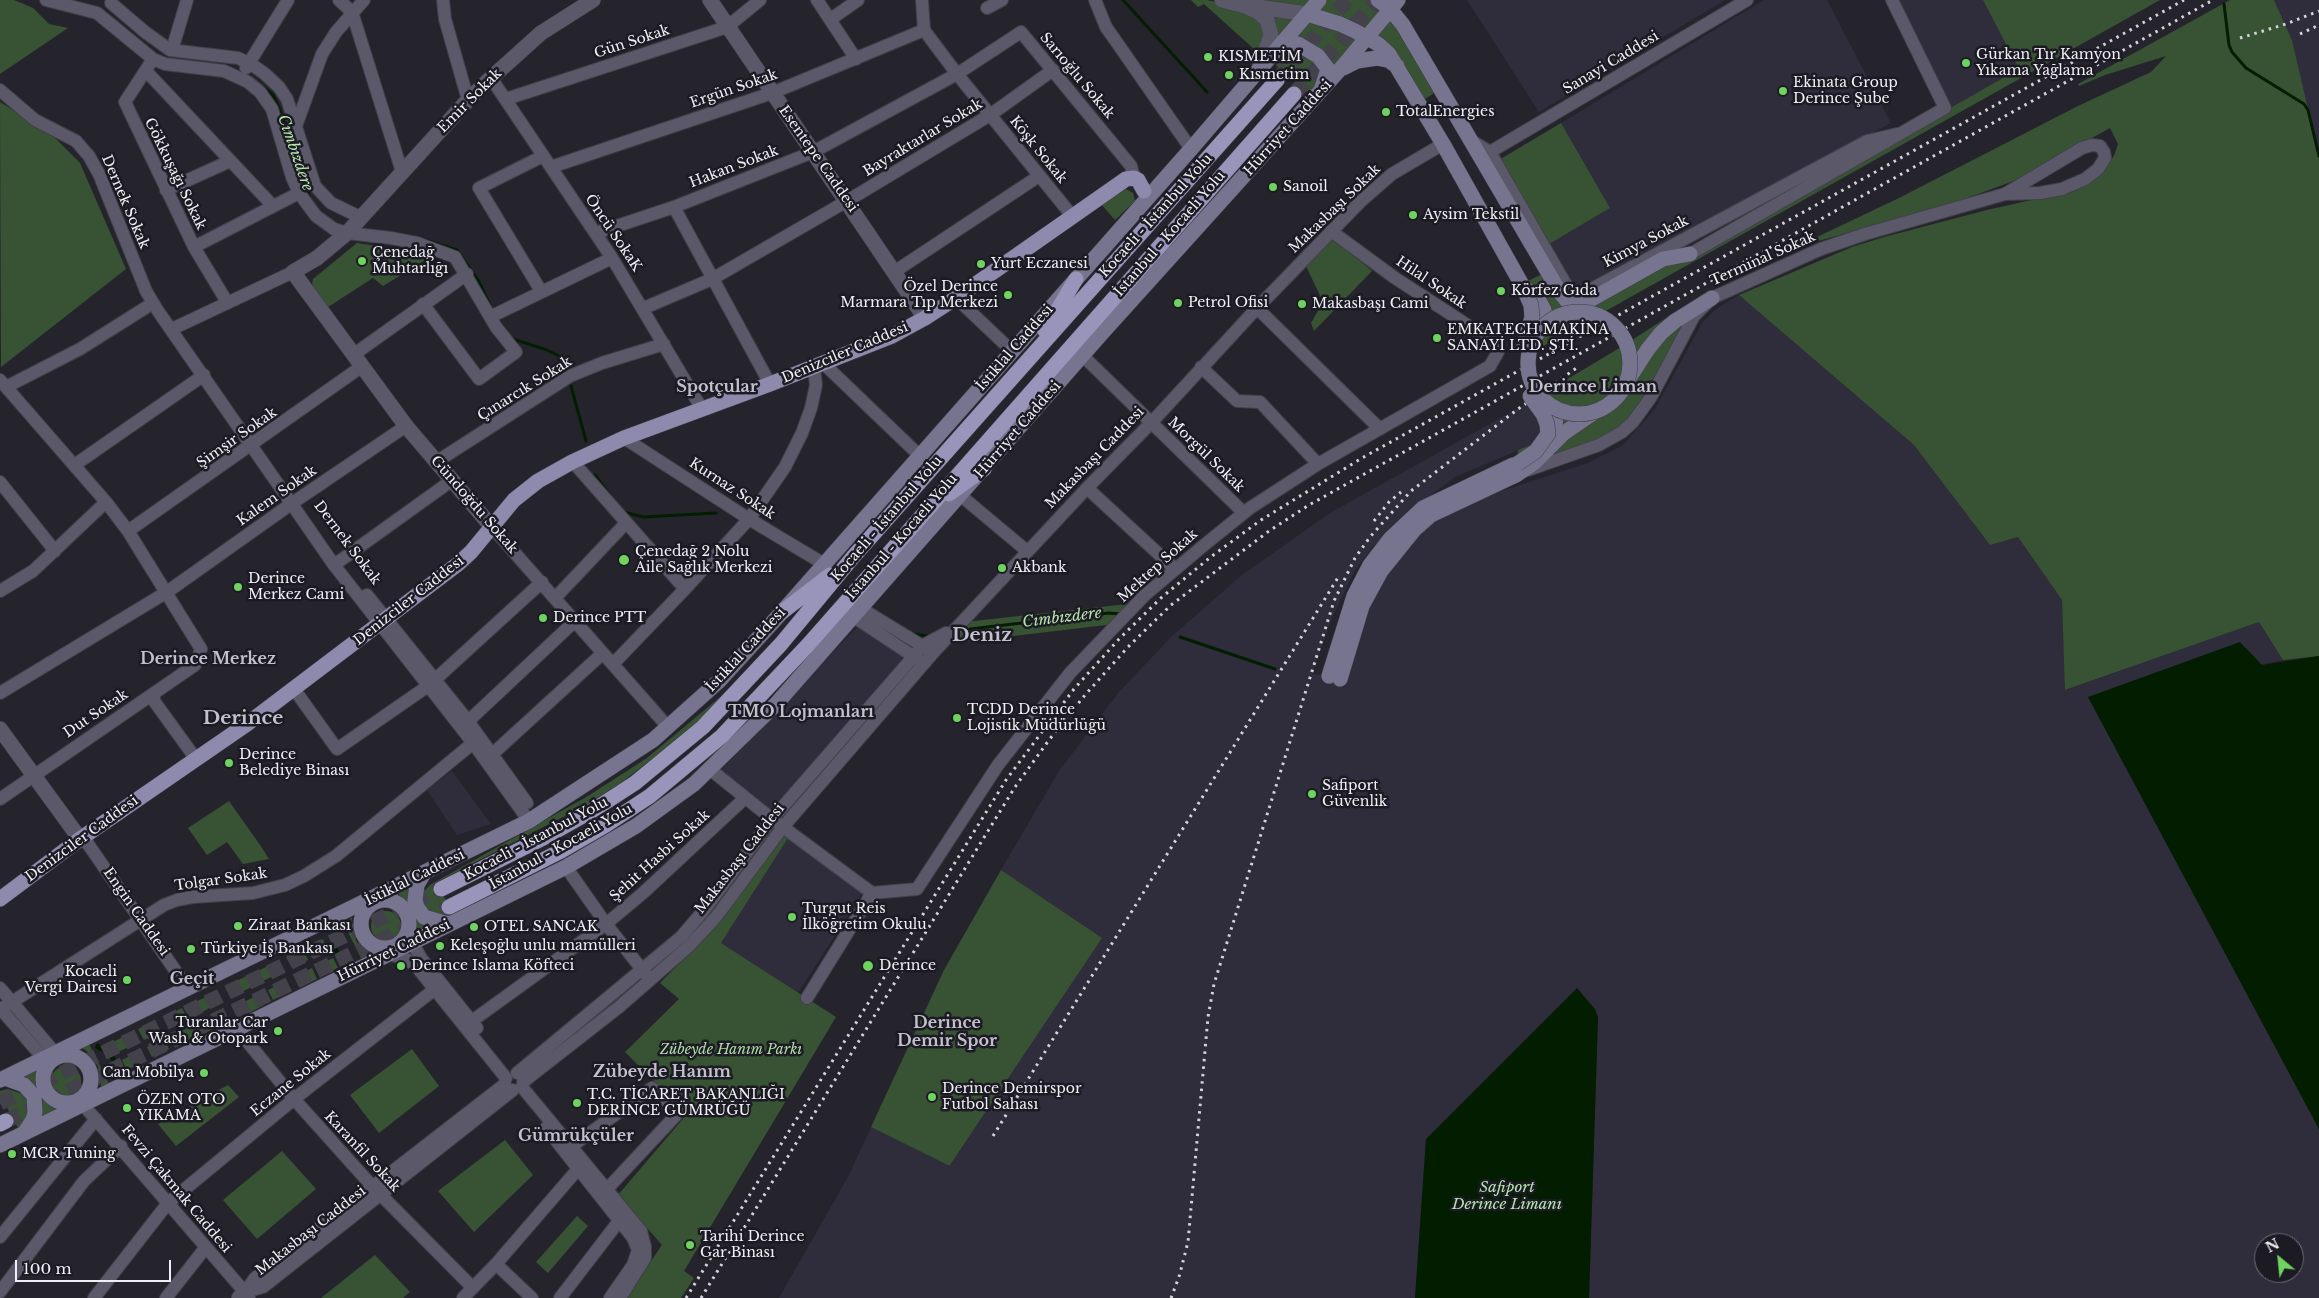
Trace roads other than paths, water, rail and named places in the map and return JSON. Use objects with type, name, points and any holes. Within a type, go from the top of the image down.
[{"type":"highway","name":"Kocaeli - İstanbul Yolu","points":[[441,889],[547,836],[595,809],[635,783],[703,727],[757,670],[853,557],[1277,80]]},
{"type":"highway","name":"İstanbul - Kocaeli Yolu","points":[[449,907],[561,851],[606,825],[650,796],[722,736],[769,687],[1294,94]]},
{"type":"highway","points":[[1030,358],[1076,279]]},
{"type":"highway","points":[[923,513],[984,468]]},
{"type":"highway","points":[[782,612],[853,557]]},
{"type":"main road","name":"İstiklal Caddesi","points":[[2,1079],[371,901],[533,819],[653,740],[719,682],[782,612],[1076,279],[1142,198],[1191,149],[1319,0]]},
{"type":"main road","points":[[1319,0],[1316,9],[1322,18]]},
{"type":"main road","points":[[1405,0],[1408,24],[1419,51]]},
{"type":"main road","points":[[1307,14],[1322,18],[1378,16],[1403,25],[1547,271],[1567,301],[1583,304],[1663,259],[1690,254]]},
{"type":"main road","points":[[1378,16],[1389,54],[1443,144],[1531,305],[1532,317],[1521,358],[1522,378],[1528,392],[1548,424],[1548,434]]},
{"type":"main road","name":"Hürriyet Caddesi","points":[[0,1145],[77,1104],[237,1029],[400,947],[566,867],[643,821],[674,800],[711,770],[777,703],[858,613],[1102,333],[1339,71],[1378,16]]},
{"type":"main road","points":[[1276,50],[1289,44],[1298,44],[1307,48],[1325,63],[1328,69],[1325,82],[1315,98]]},
{"type":"main road","points":[[1102,333],[1121,325],[1312,116],[1336,88],[1339,71],[1357,61],[1377,58],[1388,60],[1397,66]]},
{"type":"main road","points":[[1134,178],[1141,184],[1142,198]]},
{"type":"main road","name":"Denizciler Caddesi","points":[[0,899],[80,838],[294,689],[458,564],[523,492],[538,481],[624,438],[884,340],[925,318],[956,298],[1126,179],[1134,178]]},
{"type":"main road","points":[[1540,330],[1554,318],[1594,309],[1690,254]]},
{"type":"main road","points":[[1547,271],[1550,295],[1555,304],[1606,319],[1624,339],[1630,356],[1630,365],[1622,391]]},
{"type":"main road","points":[[1517,469],[1536,451],[1555,425],[1556,418],[1550,405],[1537,391],[1529,373],[1529,354],[1544,319],[1544,310],[1539,301],[1522,286]]},
{"type":"main road","points":[[1335,678],[1354,596],[1370,565],[1390,539],[1423,508],[1535,462],[1564,433],[1606,406],[1622,391],[1661,333],[1712,298]]},
{"type":"main road","points":[[1550,405],[1572,413],[1596,411]]},
{"type":"main road","points":[[424,873],[417,885],[415,900],[417,907],[424,917],[448,924]]},
{"type":"main road","points":[[371,901],[392,901],[404,910],[408,917],[408,933],[400,947],[382,948],[374,946],[363,935],[361,919],[371,901]]},
{"type":"main road","points":[[55,1054],[72,1055],[79,1058],[89,1070],[90,1085],[77,1104],[59,1102],[46,1092],[43,1084],[45,1068],[55,1054]]},
{"type":"main road","points":[[2,1079],[24,1085],[34,1096],[36,1112],[25,1132]]},
{"type":"street","points":[[46,0],[97,13],[153,59],[177,67],[212,69],[240,78],[260,92],[272,109],[292,177],[308,207],[324,223],[347,233],[391,238],[448,254],[459,261],[490,316],[516,352],[479,379],[423,304]]},
{"type":"street","points":[[172,50],[186,0]]},
{"type":"street","points":[[240,78],[288,0]]},
{"type":"street","points":[[339,0],[352,12],[402,172]]},
{"type":"street","points":[[296,126],[322,54],[352,12],[364,0]]},
{"type":"street","points":[[444,0],[445,19],[468,100]]},
{"type":"street","name":"Emir Sokak","points":[[293,272],[317,258],[347,233],[468,100],[491,78],[541,33],[593,0]]},
{"type":"street","name":"Esentepe Caddesi","points":[[710,0],[925,318]]},
{"type":"street","name":"Gün Sokak","points":[[506,99],[727,27],[760,0]]},
{"type":"street","points":[[817,0],[856,59]]},
{"type":"street","points":[[831,19],[858,0]]},
{"type":"street","points":[[922,0],[924,30]]},
{"type":"street","points":[[987,8],[1002,0]]},
{"type":"street","points":[[1096,0],[1106,27],[1191,149]]},
{"type":"street","points":[[1222,0],[1245,6],[1307,14]]},
{"type":"street","name":"Sanayi Caddesi","points":[[1490,152],[1747,0]]},
{"type":"street","name":"Kimya Sokak","points":[[1690,254],[1945,108],[1892,0]]},
{"type":"street","points":[[97,13],[113,1],[160,44],[172,50],[219,54],[238,58],[249,63],[279,87],[287,99],[315,186],[331,203],[360,217]]},
{"type":"street","points":[[1245,6],[1263,16],[1270,28],[1269,42],[1258,71]]},
{"type":"street","name":"Ergün Sokak","points":[[551,167],[772,93],[924,30]]},
{"type":"street","name":"Köşk Sokak","points":[[924,30],[957,74],[1073,217]]},
{"type":"street","name":"Sarıoğlu Sokak","points":[[957,74],[1021,32],[1131,166],[1134,178]]},
{"type":"street","name":"Gökkuşağı Sokak","points":[[153,59],[124,102],[194,247],[227,302]]},
{"type":"street","name":"Bayraktarlar Sokak","points":[[644,308],[712,278],[847,201],[990,115],[1054,70]]},
{"type":"street","points":[[146,71],[273,206]]},
{"type":"street","name":"Hakan Sokak","points":[[596,234],[674,207],[813,152],[957,74]]},
{"type":"street","name":"Öncü SokaK","points":[[491,78],[644,308],[702,409]]},
{"type":"street","name":"Dernek Sokak","points":[[0,90],[35,120],[76,141],[89,156],[99,174],[153,303],[175,328],[204,375],[254,444]]},
{"type":"street","name":"Kimya Sokak","points":[[1472,141],[1490,152],[1564,283],[1575,295],[1582,294],[1867,141],[1897,134]]},
{"type":"street","name":"Makasbaşı Sokak","points":[[1257,308],[1331,231],[1392,174],[1443,144]]},
{"type":"street","points":[[2092,145],[2100,146],[2104,152],[2105,158],[2098,169],[2085,179],[2062,188],[2040,193],[2005,194],[2082,148],[2092,145]]},
{"type":"street","points":[[542,291],[479,188],[543,156]]},
{"type":"street","points":[[166,190],[230,162]]},
{"type":"street","points":[[894,272],[1039,176]]},
{"type":"street","points":[[194,247],[299,193]]},
{"type":"street","name":"Terminal Sokak","points":[[1517,469],[1599,445],[1622,432],[1633,422],[1650,397],[1694,316],[1712,298],[1822,249],[1865,234],[2005,194]]},
{"type":"street","points":[[674,207],[770,384]]},
{"type":"street","name":"Hilal Sokak","points":[[1331,231],[1396,278],[1495,343],[1498,352],[1490,366]]},
{"type":"street","points":[[490,316],[612,258]]},
{"type":"street","points":[[175,328],[293,272]]},
{"type":"street","name":"Gündoğdu Sokak","points":[[293,272],[406,426],[451,481],[668,727]]},
{"type":"street","name":"Şimşir Sokak","points":[[128,531],[254,444],[357,361],[423,304],[467,274]]},
{"type":"street","name":"Dernek Sokak","points":[[142,280],[337,563],[489,757],[533,819]]},
{"type":"street","points":[[956,298],[1012,351]]},
{"type":"street","points":[[153,303],[80,349],[2,382],[76,464],[106,502],[128,531],[166,592]]},
{"type":"street","points":[[1257,308],[1380,429]]},
{"type":"street","name":"Makasbaşı Caddesi","points":[[647,975],[705,909],[772,819],[923,655],[955,628],[1257,308]]},
{"type":"street","name":"Çınarcık Sokak","points":[[436,462],[570,376],[602,363],[664,344]]},
{"type":"street","name":"Morgül Sokak","points":[[1083,356],[1244,513]]},
{"type":"street","points":[[818,366],[920,456]]},
{"type":"street","points":[[613,664],[749,519],[785,467],[802,432],[815,393],[818,366]]},
{"type":"street","name":"Mektep Sokak","points":[[872,893],[917,889],[998,765],[1070,673],[1145,595],[1244,513],[1318,464],[1490,366]]},
{"type":"street","points":[[1201,367],[1237,402],[1260,402],[1318,464]]},
{"type":"street","points":[[76,464],[204,375]]},
{"type":"street","name":"Kalem Sokak","points":[[0,692],[166,592],[406,426]]},
{"type":"street","name":"Kurnaz Sokak","points":[[624,438],[749,519],[824,564]]},
{"type":"street","points":[[573,462],[684,589]]},
{"type":"street","points":[[337,563],[451,481]]},
{"type":"street","points":[[0,482],[55,551]]},
{"type":"street","points":[[1086,488],[1176,569]]},
{"type":"street","points":[[960,495],[1027,551]]},
{"type":"street","points":[[2,586],[33,570],[106,502]]},
{"type":"street","points":[[555,598],[626,524]]},
{"type":"street","points":[[294,689],[337,749],[431,683],[542,582]]},
{"type":"street","name":"Dut Sokak","points":[[0,799],[195,665],[201,648],[166,592]]},
{"type":"street","points":[[858,613],[923,655]]},
{"type":"street","points":[[464,725],[575,621]]},
{"type":"street","points":[[489,757],[603,653]]},
{"type":"street","name":"Makasbaşı Caddesi","points":[[244,1296],[255,1278],[377,1190],[647,975],[689,946],[716,917],[783,827],[923,655]]},
{"type":"street","points":[[154,693],[154,701],[196,759]]},
{"type":"street","name":"Dernek Sokak","points":[[464,725],[473,743],[489,757]]},
{"type":"street","name":"Engin Caddesi","points":[[0,729],[80,838],[88,844],[185,990]]},
{"type":"street","name":"Tolgar Sokak","points":[[4,1006],[164,905],[177,900],[253,893],[285,885],[336,856],[473,743]]},
{"type":"street","points":[[711,770],[772,819],[872,893],[807,998]]},
{"type":"street","name":"Şehit Hasbi Sokak","points":[[472,1022],[606,924],[643,893],[745,798]]},
{"type":"street","points":[[566,867],[606,924],[647,975]]},
{"type":"street","points":[[400,947],[406,959],[416,966],[514,1082],[572,1146],[641,1231],[645,1247],[645,1258],[620,1298]]},
{"type":"street","points":[[400,947],[421,958],[472,1022],[578,1169],[633,1238],[638,1250],[633,1265],[610,1298]]},
{"type":"street","points":[[0,988],[4,1006],[55,1054]]},
{"type":"street","name":"Eczane Sokak","points":[[94,1298],[168,1203],[294,1099],[435,989]]},
{"type":"street","name":"Karanfil Sokak","points":[[237,1029],[294,1099],[377,1190],[473,1288]]},
{"type":"street","points":[[572,1146],[652,1088],[679,1112],[607,1189]]},
{"type":"street","name":"Fevzi Çakmak Caddesi","points":[[77,1104],[96,1119],[121,1146],[206,1247],[244,1296]]},
{"type":"street","points":[[0,1237],[96,1119]]},
{"type":"street","points":[[0,1292],[84,1181],[121,1146]]},
{"type":"street","points":[[463,1298],[496,1264],[578,1169]]},
{"type":"street","points":[[560,1298],[619,1221]]},
{"type":"street","points":[[166,1298],[206,1247]]},
{"type":"street","points":[[496,1264],[532,1298]]},
{"type":"water","points":[[2240,642],[2262,665],[2319,656],[2319,1129],[2088,697]]},
{"type":"water","points":[[334,929],[338,931],[336,943],[338,950],[349,961],[347,965],[334,952],[332,937]]},
{"type":"water","name":"Safiport Derince Limanı","points":[[1577,988],[1595,1009],[1598,1017],[1589,1298],[1415,1298],[1426,1139]]},
{"type":"water","points":[[97,1043],[112,1052],[117,1061],[117,1077],[112,1078],[113,1063],[108,1055],[95,1048]]},
{"type":"waterway","points":[[1123,0],[1207,92]]},
{"type":"waterway","points":[[2224,4],[2229,45],[2232,52],[2246,68],[2304,104],[2308,110],[2319,156]]},
{"type":"waterway","name":"Cımbızdere","points":[[263,87],[273,95],[279,108],[310,199]]},
{"type":"waterway","name":"Cımbızdere","points":[[425,240],[457,250],[478,280],[490,305]]},
{"type":"waterway","name":"Cımbızdere","points":[[513,339],[547,350],[563,358],[566,369]]},
{"type":"waterway","name":"Cımbızdere","points":[[571,386],[586,441]]},
{"type":"waterway","name":"Cımbızdere","points":[[595,475],[611,497]]},
{"type":"waterway","name":"Cımbızdere","points":[[624,512],[643,517],[716,513]]},
{"type":"waterway","name":"Cımbızdere","points":[[970,629],[1109,613],[1121,614]]},
{"type":"waterway","name":"Cımbızdere","points":[[914,634],[928,636]]},
{"type":"waterway","name":"Cımbızdere","points":[[1180,637],[1275,669]]},
{"type":"tunnel","points":[[1277,80],[1347,0]]},
{"type":"tunnel","points":[[1294,94],[1377,0]]},
{"type":"tunnel","points":[[0,1103],[441,889]]},
{"type":"tunnel","points":[[6,1121],[449,907]]},
{"type":"railway","points":[[686,1298],[1006,780],[1074,689],[1119,639],[1162,597],[1212,556],[1261,520],[1362,458],[2184,0]]},
{"type":"railway","points":[[701,1298],[1015,787],[1085,695],[1128,647],[1171,605],[1269,531],[1309,505],[2213,0]]},
{"type":"railway","points":[[2240,38],[2286,24],[2319,11]]},
{"type":"railway","points":[[2300,34],[2319,25]]},
{"type":"railway","points":[[1171,1298],[1179,1277],[1188,1242],[1208,1017],[1214,984],[1334,601],[1355,558],[1370,537],[1411,491],[1518,409],[1578,367]]},
{"type":"railway","points":[[1374,521],[1389,502],[1401,492]]},
{"type":"railway","points":[[993,1136],[1339,576]]},
{"type":"place","name":"KISMETİM","points":[[1208,57]]},
{"type":"place","name":"Gürkan Tır Kamyon Yıkama Yağlama","points":[[1966,63]]},
{"type":"place","name":"Kısmetim","points":[[1229,75]]},
{"type":"place","name":"Ekinata Group Derince Şube","points":[[1783,91]]},
{"type":"place","name":"TotalEnergies","points":[[1386,112]]},
{"type":"place","name":"Sanoil","points":[[1273,187]]},
{"type":"place","name":"Aysim Tekstil","points":[[1413,215]]},
{"type":"place","name":"Çenedağ Muhtarlığı","points":[[362,261]]},
{"type":"place","name":"Yurt Eczanesi","points":[[981,264]]},
{"type":"place","name":"Körfez Gıda","points":[[1501,291]]},
{"type":"place","name":"Özel Derince Marmara Tıp Merkezi","points":[[1008,295]]},
{"type":"place","name":"Petrol Ofisi","points":[[1178,303]]},
{"type":"place","name":"Makasbaşı Cami","points":[[1302,304]]},
{"type":"place","name":"EMKATECH MAKİNA SANAYİ LTD. ŞTİ.","points":[[1437,338]]},
{"type":"place","name":"Çenedağ 2 Nolu Aile Sağlık Merkezi","points":[[624,560]]},
{"type":"place","name":"Akbank","points":[[1002,568]]},
{"type":"place","name":"Derince Merkez Cami","points":[[238,587]]},
{"type":"place","name":"Derince PTT","points":[[543,618]]},
{"type":"place","name":"TCDD Derince Lojistik Müdürlüğü","points":[[957,718]]},
{"type":"place","name":"Derince Belediye Binası","points":[[229,763]]},
{"type":"place","name":"Safiport Güvenlik","points":[[1312,794]]},
{"type":"place","name":"Turgut Reis İlköğretim Okulu","points":[[792,917]]},
{"type":"place","name":"Ziraat Bankası","points":[[238,926]]},
{"type":"place","name":"OTEL SANCAK","points":[[474,927]]},
{"type":"place","name":"Keleşoğlu unlu mamülleri","points":[[440,946]]},
{"type":"place","name":"Türkiye İş Bankası","points":[[191,949]]},
{"type":"place","name":"Derince Islama Köfteci","points":[[401,966]]},
{"type":"place","name":"Derince","points":[[868,966]]},
{"type":"place","name":"Kocaeli Vergi Dairesi","points":[[127,980]]},
{"type":"place","name":"Turanlar Car Wash & Otopark","points":[[278,1031]]},
{"type":"place","name":"Can Mobilya","points":[[204,1073]]},
{"type":"place","name":"Derince Demirspor Futbol Sahası","points":[[932,1097]]},
{"type":"place","name":"T.C. TİCARET BAKANLIĞI DERİNCE GÜMRÜĞÜ","points":[[577,1103]]},
{"type":"place","name":"ÖZEN OTO YIKAMA","points":[[127,1108]]},
{"type":"place","name":"MCR Tuning","points":[[12,1154]]},
{"type":"place","name":"Tarihi Derince Gar Binası","points":[[690,1245]]},
{"type":"district","name":"Spotçular","points":[[717,387]]},
{"type":"district","name":"Derince Liman","points":[[1593,387]]},
{"type":"district","name":"Deniz","points":[[982,636]]},
{"type":"district","name":"Derince Merkez","points":[[208,659]]},
{"type":"district","name":"TMO Lojmanları","points":[[801,712]]},
{"type":"district","name":"Derince","points":[[243,719]]},
{"type":"district","name":"Geçit","points":[[192,979]]},
{"type":"district","name":"Derince Demir Spor","points":[[947,1032]]},
{"type":"district","name":"Zübeyde Hanım","points":[[662,1072]]},
{"type":"district","name":"Gümrükçüler","points":[[576,1136]]},
{"type":"park label","name":"Zübeyde Hanım Parkı","points":[[731,1050]]}]
